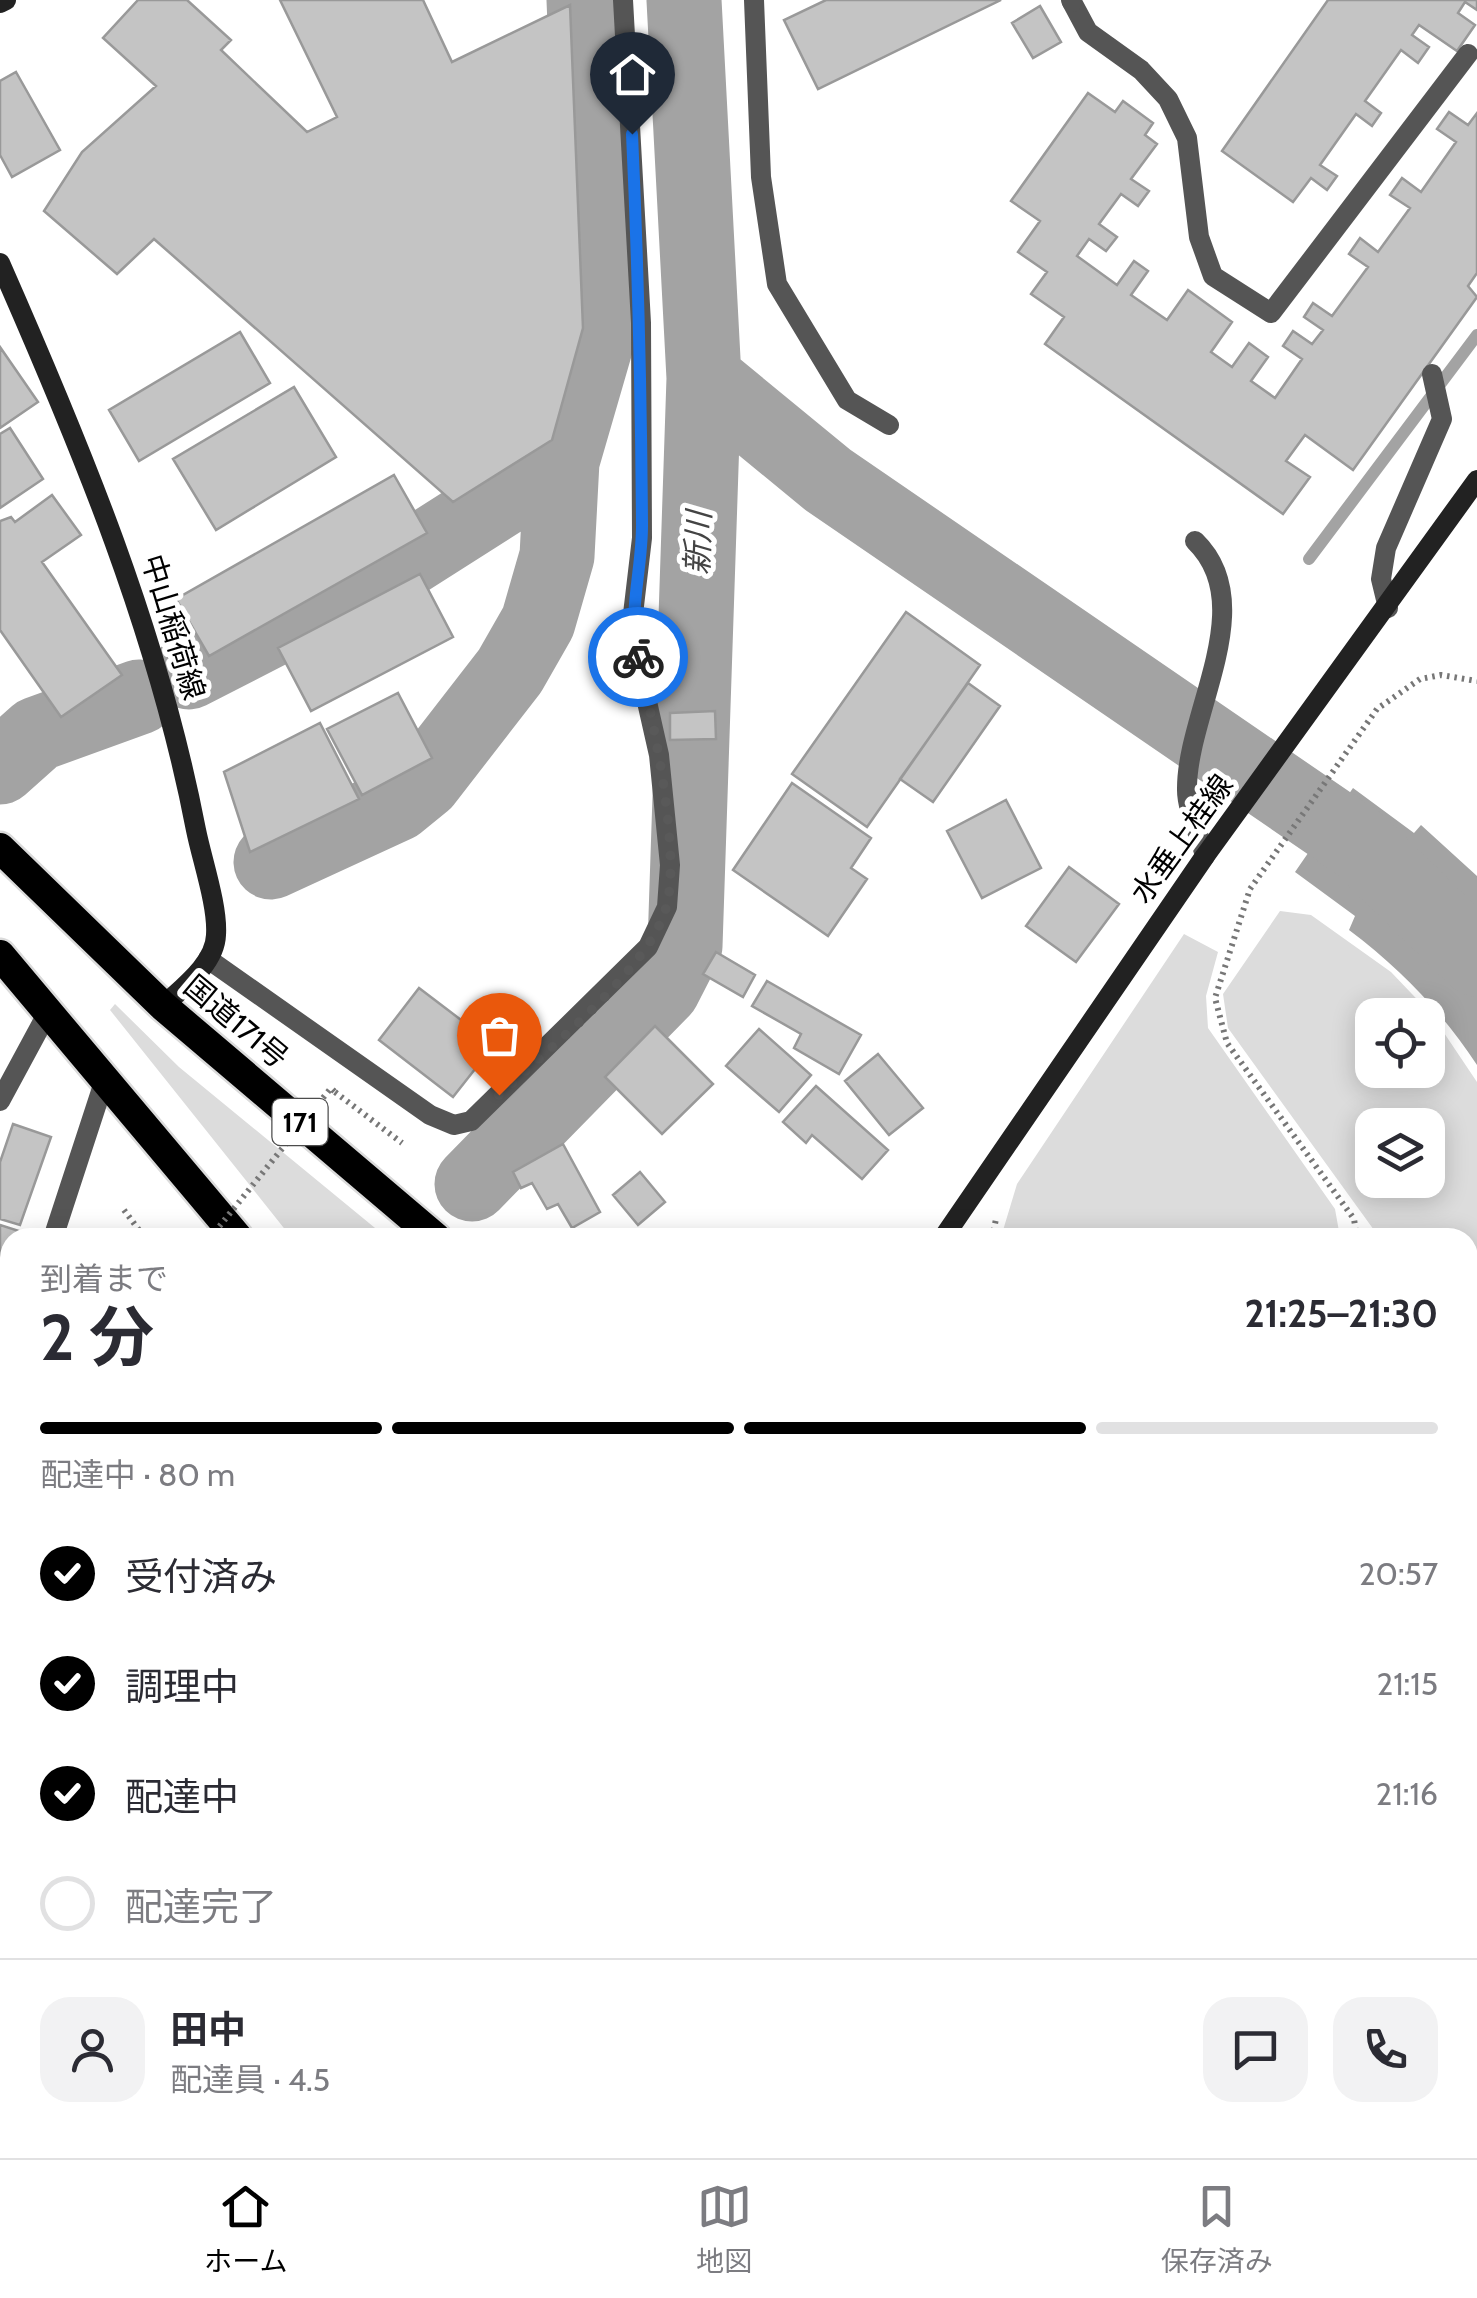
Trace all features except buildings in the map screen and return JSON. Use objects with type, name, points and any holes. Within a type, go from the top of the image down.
[{"type":"highway","name":"国道171号","points":[[0,848],[163,1006],[424,1228]]},
{"type":"highway","points":[[0,954],[229,1228]]},
{"type":"main road","name":"中山稲荷線","points":[[0,263],[108,518],[160,675],[217,936],[208,959]]},
{"type":"main road","name":"水垂上桂線","points":[[950,1228],[1206,856],[1477,480]]},
{"type":"main road","points":[[163,1006],[208,959]]},
{"type":"street","points":[[208,959],[430,1116],[454,1125],[472,1121],[586,1013],[648,947],[667,906],[670,865],[659,755],[631,631],[642,538],[640,322],[623,0]]},
{"type":"street","points":[[754,0],[761,177],[777,284],[847,400],[889,425]]},
{"type":"street","points":[[1072,1],[1088,32],[1141,70],[1168,99],[1188,138],[1199,237],[1213,276],[1272,313],[1468,54]]},
{"type":"street","points":[[1388,608],[1382,579],[1386,548],[1438,437],[1442,419],[1432,374]]},
{"type":"street","points":[[1196,540],[1208,554],[1224,597],[1186,790],[1206,856]]},
{"type":"street","points":[[0,1100],[47,1014]]},
{"type":"street","points":[[56,1228],[105,1079]]},
{"type":"street","points":[[208,1204],[212,1228]]},
{"type":"path","points":[[1355,1228],[1354,1219],[1227,1042],[1214,998],[1250,889],[1376,709],[1420,680],[1441,674],[1477,681]]},
{"type":"path","points":[[222,1228],[330,1088],[402,1143]]},
{"type":"path","points":[[124,1210],[138,1228]]},
{"type":"shaded area","points":[[1353,788],[1414,833],[1421,825],[1477,876],[1477,1065],[1445,1022],[1445,998],[1424,998],[1349,930],[1355,916],[1295,872]]},
{"type":"shaded area","points":[[1280,911],[1311,915],[1391,972],[1416,998],[1355,998],[1355,1088],[1445,1088],[1445,1034],[1477,1082],[1477,1228],[1372,1228],[1228,1028],[1223,994]]},
{"type":"shaded area","points":[[1184,934],[1218,952],[1206,996],[1208,1028],[1335,1209],[1338,1228],[1004,1228],[1017,1184]]},
{"type":"shaded area","points":[[115,1004],[179,1067],[375,1228],[284,1228],[110,1010]]},
{"type":"waterway","points":[[189,672],[403,562],[562,461],[598,337],[584,0]]},
{"type":"waterway","name":"新川","points":[[472,1184],[663,989],[685,946],[704,378],[684,0]]},
{"type":"waterway","points":[[1309,559],[1477,335]]},
{"type":"waterway","points":[[704,378],[828,480],[1358,843],[1477,959]]},
{"type":"waterway","points":[[271,862],[397,804],[424,782],[510,671],[538,622],[557,556],[562,461]]},
{"type":"waterway","points":[[0,767],[37,734],[139,697]]},
{"type":"way so far","points":[[499,1095],[586,1013],[648,947],[667,906],[670,865],[659,755],[638,657]]},
{"type":"route","points":[[632,134],[641,358],[642,538],[631,631],[638,657]]}]
